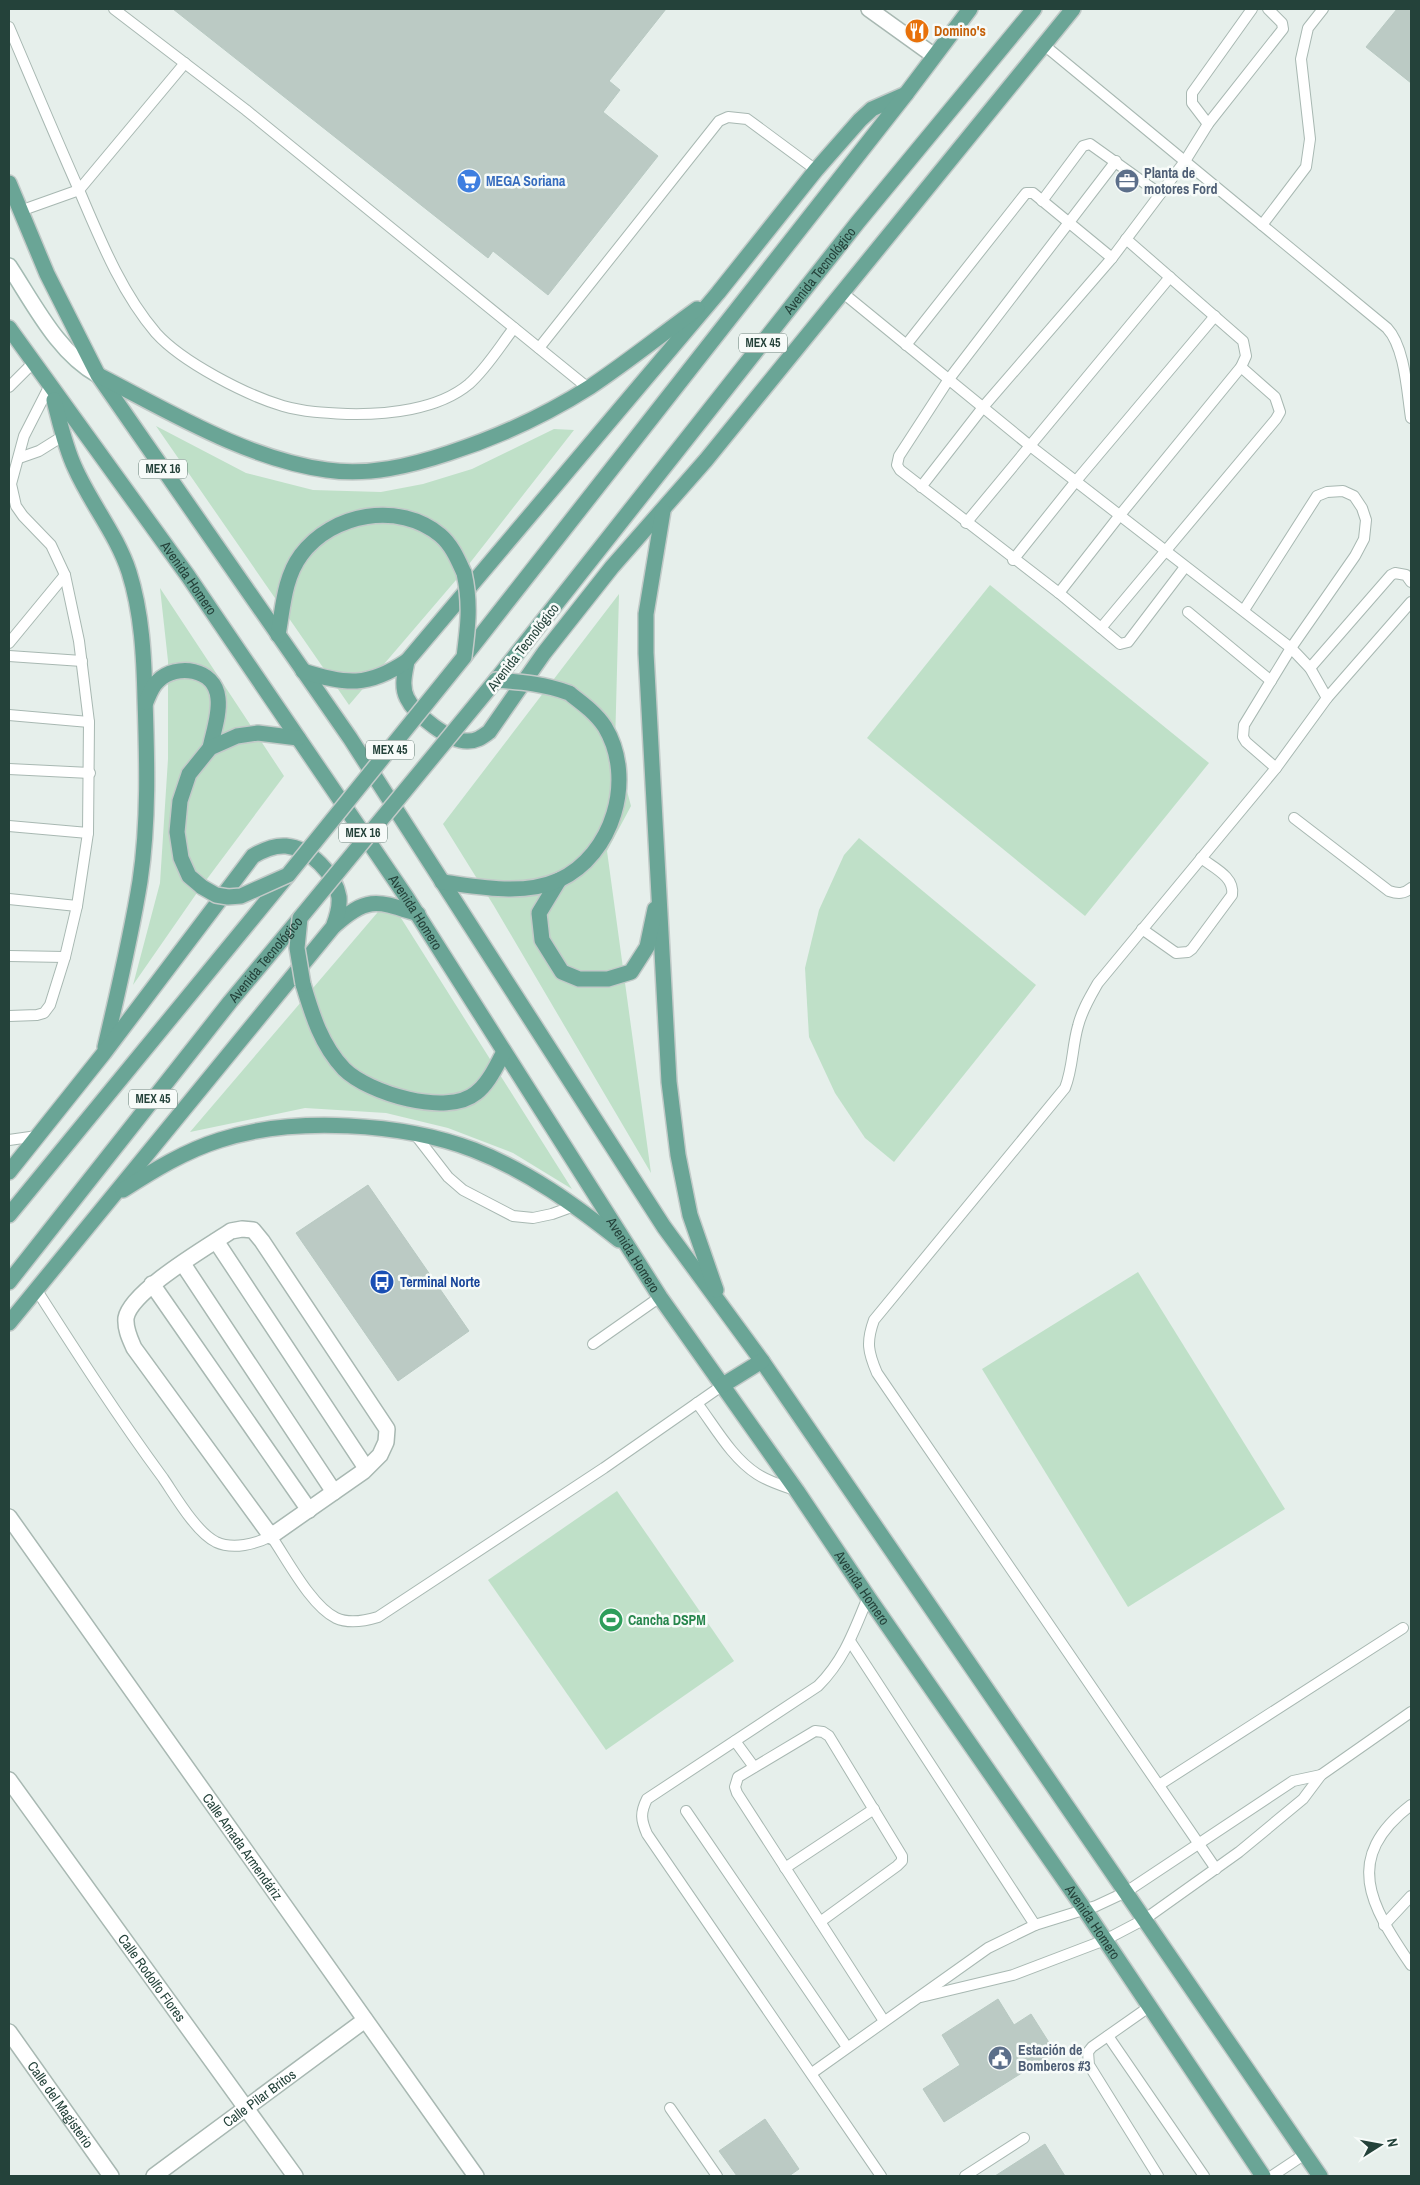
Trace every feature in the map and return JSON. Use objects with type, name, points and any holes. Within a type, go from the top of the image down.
[{"type":"main road","name":"MEX 45","points":[[9,1215],[464,657],[906,94],[970,9]]},
{"type":"main road","name":"Avenida Tecnológico","points":[[9,1282],[230,1002],[496,680],[858,222],[1034,9]]},
{"type":"main road","points":[[407,661],[403,683],[406,698],[416,712],[440,730],[460,740],[470,742],[480,739],[489,732],[544,653],[606,575],[663,511],[1074,9]]},
{"type":"main road","points":[[303,671],[349,682],[371,680],[390,673],[407,661],[718,294],[816,170],[872,109],[906,94]]},
{"type":"main road","name":"MEX 16","points":[[9,183],[48,274],[98,375],[350,738],[442,882]]},
{"type":"main road","points":[[98,375],[248,449],[292,463],[327,470],[360,472],[397,468],[484,441],[547,412],[588,388],[718,294]]},
{"type":"main road","name":"Avenida Homero","points":[[9,328],[50,389],[188,576],[418,914],[660,1296],[797,1491],[868,1598],[1106,1940],[1263,2176]]},
{"type":"main road","points":[[50,389],[63,436],[75,469],[109,529],[129,571],[141,628],[147,741],[146,810],[140,879],[127,953],[104,1053]]},
{"type":"main road","points":[[663,511],[646,614],[646,653],[669,1082],[678,1154],[690,1215],[721,1303]]},
{"type":"main road","points":[[278,635],[290,574],[300,556],[316,540],[344,522],[366,516],[387,515],[407,518],[426,525],[441,536],[453,551],[464,573],[469,596],[469,622],[464,657]]},
{"type":"main road","points":[[145,703],[156,682],[168,674],[181,670],[198,671],[215,686],[218,698],[210,748]]},
{"type":"main road","points":[[442,882],[517,889],[543,885],[559,880],[585,863],[600,844],[614,817],[619,782],[614,748],[605,727],[590,709],[569,693],[553,687],[529,682],[496,680]]},
{"type":"main road","points":[[288,875],[241,896],[228,897],[216,895],[188,876],[181,858],[177,832],[180,801],[189,774],[210,748],[237,736],[258,733],[298,738]]},
{"type":"main road","points":[[9,1172],[104,1053],[253,856],[267,848],[286,846],[306,852],[321,865],[334,882],[339,898],[338,912],[333,927]]},
{"type":"main road","points":[[559,880],[539,913],[542,940],[562,972],[579,980],[608,979],[631,972],[647,947],[655,909],[658,861]]},
{"type":"main road","points":[[442,882],[664,1228],[762,1361],[1320,2176]]},
{"type":"main road","points":[[9,1323],[333,927],[350,911],[366,904],[383,902],[418,914]]},
{"type":"main road","points":[[300,918],[297,948],[303,984],[313,1019],[329,1049],[345,1070],[368,1084],[397,1096],[430,1103],[460,1100],[476,1094],[487,1081],[504,1052]]},
{"type":"main road","points":[[109,1199],[181,1155],[221,1139],[272,1129],[336,1125],[414,1132],[474,1150],[528,1176],[574,1206],[628,1246]]},
{"type":"main road","points":[[723,1385],[762,1361]]},
{"type":"street","points":[[869,9],[933,56]]},
{"type":"street","points":[[9,266],[42,317],[74,359],[98,375]]},
{"type":"street","points":[[242,1229],[253,1230],[387,1428],[386,1442],[380,1455],[334,1492],[271,1536],[134,1348],[127,1331],[126,1320],[129,1308],[152,1284],[183,1264],[232,1231],[242,1229]]},
{"type":"street","points":[[216,1241],[366,1468]]},
{"type":"street","points":[[183,1264],[334,1492]]},
{"type":"street","points":[[152,1284],[309,1510]]},
{"type":"street","name":"Calle Amada Armendáriz","points":[[9,1517],[476,2176]]},
{"type":"street","name":"Calle Rodolfo Flores","points":[[9,1780],[295,2176]]},
{"type":"street","name":"Calle Pilar Britos","points":[[154,2176],[366,2020]]},
{"type":"street","name":"Calle del Magisterio","points":[[9,2032],[111,2176]]},
{"type":"lane","points":[[114,9],[246,110],[588,388]]},
{"type":"lane","points":[[1208,124],[1192,103],[1192,93],[1252,9]]},
{"type":"lane","points":[[921,487],[984,406],[1112,258],[1185,162],[1208,124],[1282,29],[1282,23],[1268,9]]},
{"type":"lane","points":[[1262,225],[1306,167],[1310,139],[1302,59],[1308,28],[1323,9]]},
{"type":"lane","points":[[9,27],[104,248],[132,298],[157,334],[174,349],[208,372],[283,406],[316,413],[354,414],[392,411],[424,406],[446,399],[469,384],[481,372],[514,328]]},
{"type":"lane","points":[[1044,45],[1392,334],[1399,348],[1411,418]]},
{"type":"lane","points":[[20,211],[79,190],[185,64]]},
{"type":"lane","points":[[539,348],[719,121],[728,117],[747,119],[816,170]]},
{"type":"lane","points":[[1042,201],[1083,146],[1090,144],[1160,194]]},
{"type":"lane","points":[[1116,162],[949,379],[897,460],[900,470],[1013,560],[1059,593],[1120,644],[1128,642],[1185,567]]},
{"type":"lane","points":[[906,344],[1023,195],[1032,192],[1112,258]]},
{"type":"lane","points":[[1059,593],[1241,367],[1246,356],[1243,341],[1126,239]]},
{"type":"lane","points":[[966,523],[1170,277]]},
{"type":"lane","points":[[843,293],[1165,552],[1244,610],[1291,648],[1310,668],[1327,698]]},
{"type":"lane","points":[[1013,560],[1076,481],[1215,316]]},
{"type":"lane","points":[[9,387],[33,363]]},
{"type":"lane","points":[[1101,628],[1280,412],[1275,397],[1241,367]]},
{"type":"lane","points":[[9,1016],[30,1016],[44,1013],[50,1005],[66,957],[77,906],[88,832],[89,722],[82,661],[65,575],[51,545],[23,516],[13,497],[11,484],[28,428],[50,389]]},
{"type":"lane","points":[[19,458],[39,451],[63,436]]},
{"type":"lane","points":[[1244,610],[1317,496],[1327,492],[1343,491],[1354,496],[1362,508],[1366,520],[1364,539],[1355,556],[1291,648],[1244,724],[1242,732],[1246,742],[1276,768]]},
{"type":"lane","points":[[1310,668],[1391,576],[1395,573],[1406,575],[1411,582]]},
{"type":"lane","points":[[9,643],[65,575]]},
{"type":"lane","points":[[1216,1869],[877,1373],[870,1356],[868,1336],[874,1320],[1065,1088],[1071,1074],[1078,1027],[1085,1004],[1098,983],[1276,768],[1327,698],[1411,602]]},
{"type":"lane","points":[[1188,612],[1271,681]]},
{"type":"lane","points":[[9,656],[82,661]]},
{"type":"lane","points":[[9,715],[89,722]]},
{"type":"lane","points":[[9,769],[90,774]]},
{"type":"lane","points":[[1294,818],[1389,892],[1396,894],[1406,892],[1411,888]]},
{"type":"lane","points":[[9,826],[88,832]]},
{"type":"lane","points":[[1142,928],[1176,953],[1188,952],[1192,949],[1232,895],[1233,889],[1229,880],[1201,858]]},
{"type":"lane","points":[[9,898],[77,906]]},
{"type":"lane","points":[[9,956],[66,957]]},
{"type":"lane","points":[[414,1132],[448,1178],[463,1190],[513,1216],[533,1218],[574,1206]]},
{"type":"lane","points":[[9,1140],[37,1136]]},
{"type":"lane","points":[[36,1289],[124,1424],[188,1514],[208,1536],[218,1542],[244,1545],[256,1544],[271,1536],[310,1594],[322,1608],[336,1618],[365,1621],[384,1613],[604,1468],[723,1385]]},
{"type":"lane","points":[[593,1344],[660,1296]]},
{"type":"lane","points":[[697,1403],[739,1460],[749,1469],[759,1476],[797,1491]]},
{"type":"lane","points":[[868,1598],[850,1641],[834,1670],[818,1686],[647,1799],[642,1810],[642,1821],[647,1834],[882,2176]]},
{"type":"lane","points":[[1159,1785],[1403,1628]]},
{"type":"lane","points":[[850,1641],[1035,1925]]},
{"type":"lane","points":[[916,1998],[1013,1975],[1106,1940],[1145,1920],[1216,1869],[1303,1799],[1321,1775],[1411,1712]]},
{"type":"lane","points":[[820,1922],[902,1861],[900,1852],[829,1736],[823,1732],[815,1731],[738,1777],[735,1788],[785,1868],[884,2021]]},
{"type":"lane","points":[[735,1741],[754,1767]]},
{"type":"lane","points":[[812,2073],[988,1948],[1035,1925],[1085,1910],[1126,1892],[1198,1842],[1293,1781],[1321,1775]]},
{"type":"lane","points":[[1411,1805],[1391,1820],[1374,1846],[1368,1867],[1374,1900],[1384,1925],[1411,1965]]},
{"type":"lane","points":[[785,1868],[874,1809]]},
{"type":"lane","points":[[686,1811],[847,2047]]},
{"type":"lane","points":[[1384,1925],[1411,1896]]},
{"type":"lane","points":[[1149,2007],[1092,2047],[1088,2052],[1089,2065],[1158,2176]]},
{"type":"lane","points":[[1108,2036],[1204,2176]]},
{"type":"lane","points":[[670,2108],[717,2176]]},
{"type":"lane","points":[[965,2176],[1024,2138]]},
{"type":"lane","points":[[1272,2176],[1304,2154]]},
{"type":"green space","points":[[156,426],[246,473],[313,490],[381,492],[423,484],[472,469],[554,429],[574,430],[462,573],[349,705]]},
{"type":"green space","points":[[990,585],[1209,763],[1085,916],[867,738]]},
{"type":"green space","points":[[160,588],[284,776],[201,887],[133,985],[160,883],[168,759],[168,661]]},
{"type":"green space","points":[[619,594],[615,746],[631,806],[607,851],[651,1173],[494,906],[443,824]]},
{"type":"green space","points":[[859,838],[1036,985],[894,1162],[865,1138],[835,1093],[809,1037],[805,968],[819,910],[844,855]]},
{"type":"green space","points":[[389,899],[572,1189],[513,1153],[448,1128],[386,1113],[305,1108],[190,1132]]},
{"type":"green space","points":[[1138,1272],[1285,1509],[1128,1607],[982,1369]]},
{"type":"green space","name":"Cancha DSPM","points":[[617,1491],[734,1661],[606,1750],[488,1580]]},
{"type":"building","name":"MEGA Soriana","points":[[173,9],[666,9],[609,81],[620,90],[603,112],[658,156],[548,295],[493,251],[488,258]]},
{"type":"building","points":[[1397,9],[1411,9],[1411,83],[1366,47]]},
{"type":"building","name":"Terminal Norte","points":[[368,1185],[469,1331],[398,1381],[296,1233]]},
{"type":"building","name":"Estación de Bomberos #3","points":[[998,1999],[1014,2025],[1031,2014],[1055,2052],[944,2122],[923,2089],[960,2065],[942,2035]]},
{"type":"building","points":[[765,2119],[799,2169],[789,2176],[737,2176],[719,2151]]},
{"type":"building","points":[[1045,2144],[1065,2176],[995,2176]]},
{"type":"place","name":"Domino's","points":[[917,31]]},
{"type":"place","name":"MEGA Soriana","points":[[469,181]]},
{"type":"place","name":"Planta de motores Ford","points":[[1127,181]]},
{"type":"place","name":"Terminal Norte","points":[[382,1282]]},
{"type":"place","name":"Cancha DSPM","points":[[611,1620]]},
{"type":"place","name":"Estación de Bomberos #3","points":[[1000,2058]]}]
